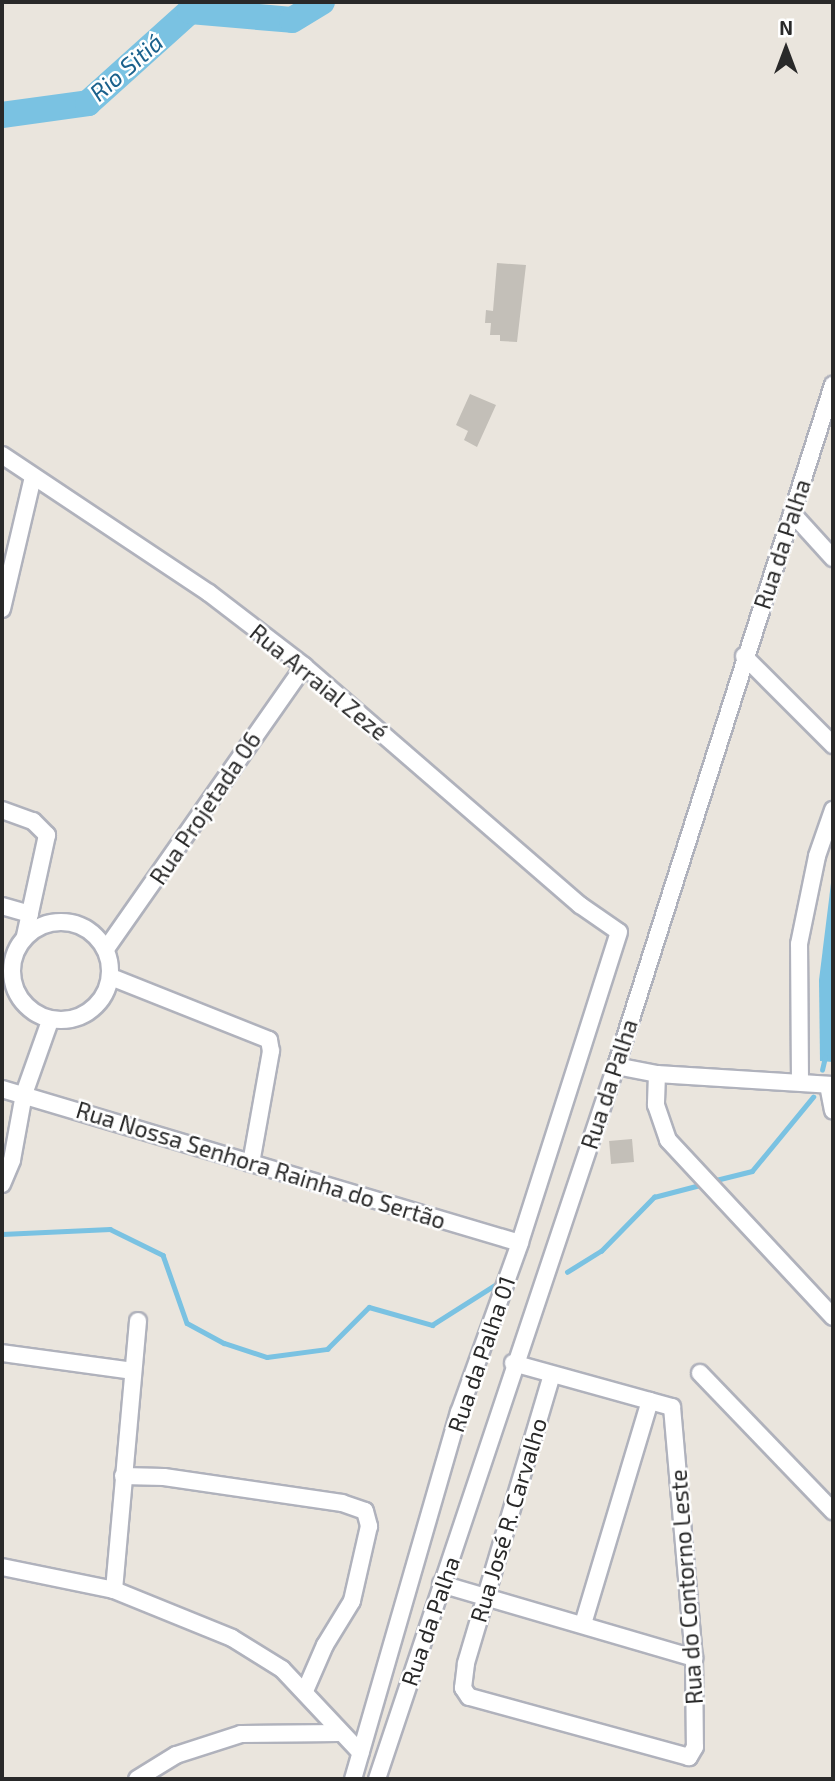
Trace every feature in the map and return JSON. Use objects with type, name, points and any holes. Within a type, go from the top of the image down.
[{"type":"street","name":"Rua da Palha","points":[[377,1779],[513,1363],[616,1066],[744,656],[833,385]]},
{"type":"street","name":"Rua Arraial Zezé","points":[[2,455],[209,593],[304,666],[580,905],[619,932]]},
{"type":"street","points":[[2,609],[33,477]]},
{"type":"street","points":[[792,513],[833,558]]},
{"type":"street","points":[[744,656],[833,745]]},
{"type":"street","name":"Rua Projetada 06","points":[[106,949],[304,666]]},
{"type":"street","points":[[2,810],[33,821],[47,835],[25,936],[14,956],[12,982],[26,1006],[50,1021],[84,1015],[98,1005],[111,977],[106,949],[98,938],[76,924],[49,923],[25,936]]},
{"type":"street","points":[[800,1082],[799,944],[817,856],[833,810]]},
{"type":"street","points":[[2,906],[30,914]]},
{"type":"street","name":"Rua da Palha 01","points":[[353,1779],[455,1425],[520,1243],[619,932]]},
{"type":"street","points":[[111,977],[269,1040],[271,1051],[251,1163]]},
{"type":"street","points":[[2,1184],[12,1160],[24,1094],[50,1021]]},
{"type":"street","points":[[616,1066],[657,1074],[831,1085],[833,1111]]},
{"type":"street","points":[[657,1074],[656,1105],[668,1140],[833,1317]]},
{"type":"street","name":"Rua Nossa Senhora Rainha do Sertão","points":[[2,1089],[520,1243]]},
{"type":"street","points":[[114,1590],[138,1321]]},
{"type":"street","points":[[2,1353],[134,1371]]},
{"type":"street","points":[[513,1363],[551,1377],[650,1401],[583,1623]]},
{"type":"street","points":[[700,1373],[833,1511]]},
{"type":"street","name":"Rua José R. Carvalho","points":[[551,1377],[466,1663],[463,1688],[469,1697],[682,1758]]},
{"type":"street","name":"Rua do Contorno Leste","points":[[650,1401],[671,1407],[694,1658],[695,1747],[689,1758],[682,1758]]},
{"type":"street","points":[[123,1476],[342,1503],[365,1511],[369,1526],[352,1601],[325,1644],[305,1691]]},
{"type":"street","points":[[2,1567],[114,1590],[232,1638],[282,1669],[360,1754]]},
{"type":"street","points":[[441,1584],[583,1623],[694,1658]]},
{"type":"street","points":[[137,1779],[176,1755],[241,1734],[339,1733]]},
{"type":"water","points":[[833,867],[833,1062],[820,1061],[819,980]]},
{"type":"building","points":[[497,263],[526,265],[517,342],[500,341],[500,335],[490,335],[491,323],[485,323],[486,310],[493,311]]},
{"type":"building","points":[[470,394],[496,405],[477,447],[464,440],[468,431],[456,425]]},
{"type":"building","points":[[632,1139],[634,1162],[611,1164],[609,1141]]},
{"type":"waterway","name":"Rio Sitiá","points":[[2,115],[88,103],[190,11],[292,20],[322,2]]},
{"type":"waterway","points":[[822,1070],[825,1057]]},
{"type":"waterway","points":[[712,1181],[752,1171],[813,1097]]},
{"type":"waterway","points":[[567,1272],[601,1251],[654,1197],[704,1184]]},
{"type":"waterway","points":[[2,1234],[110,1229],[163,1255],[187,1323],[224,1343],[267,1357],[327,1349],[369,1307],[432,1325],[498,1283]]}]
